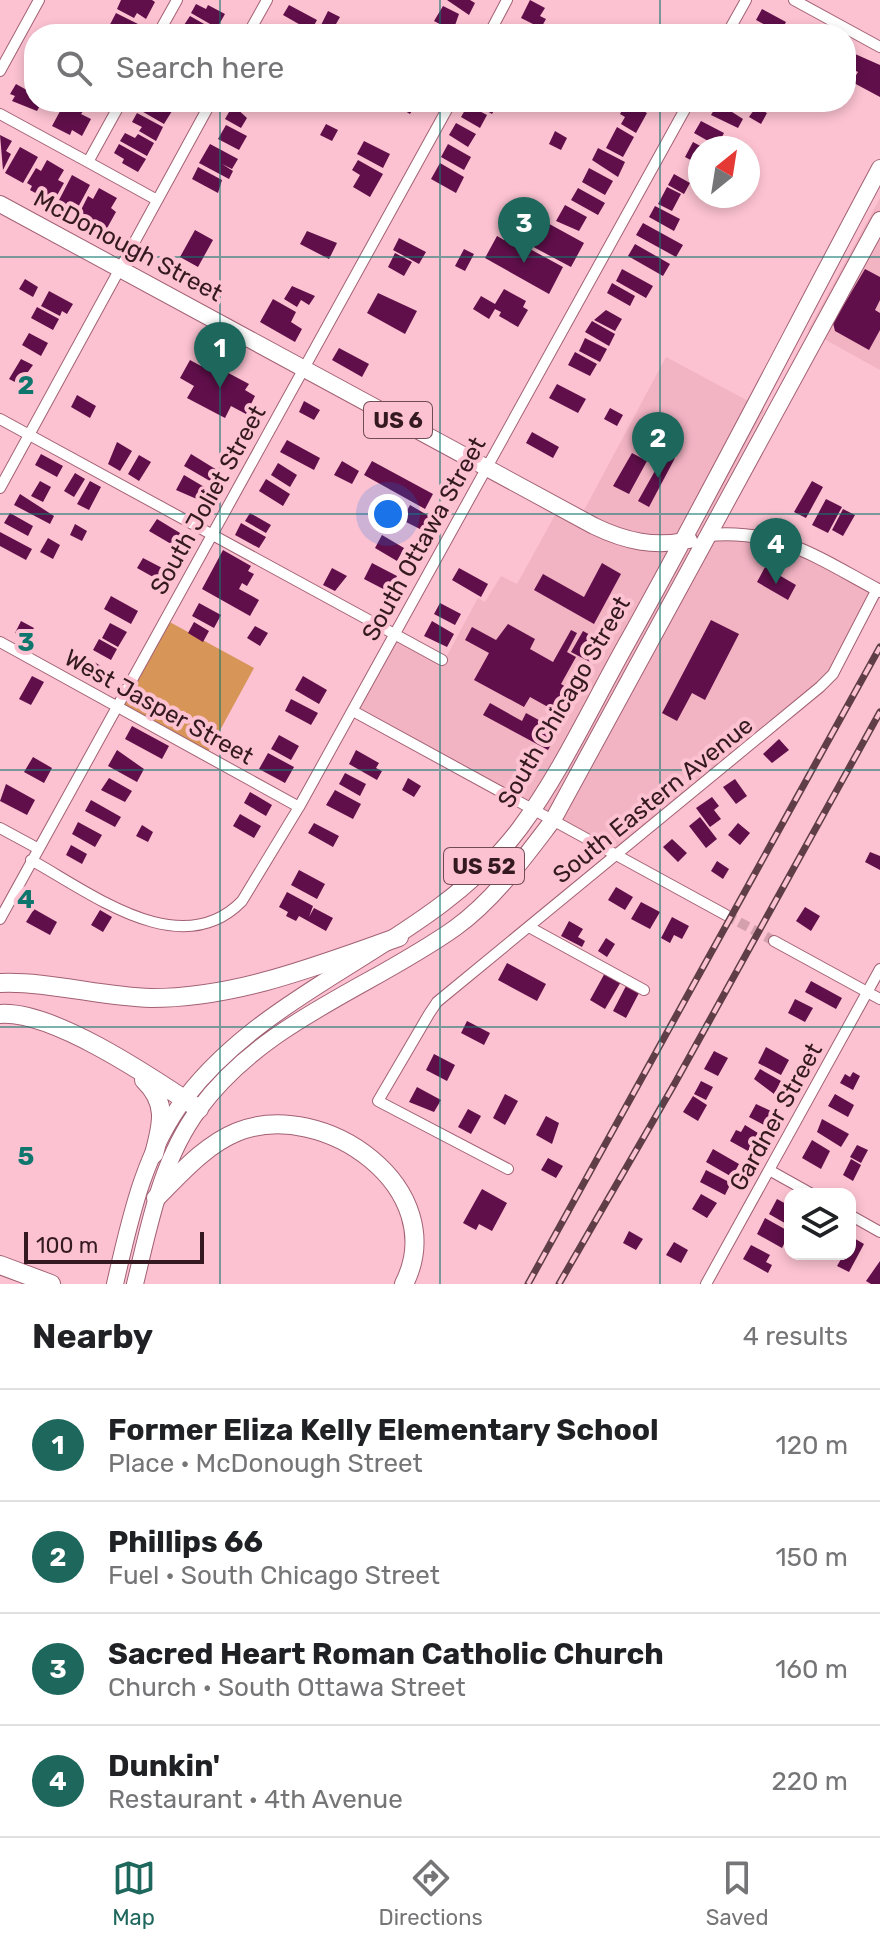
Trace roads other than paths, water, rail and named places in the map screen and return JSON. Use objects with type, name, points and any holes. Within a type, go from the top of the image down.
[{"type":"highway","points":[[0,983],[115,996],[189,995],[261,982],[399,937]]},
{"type":"highway","points":[[0,1014],[23,1015],[54,1024],[192,1104]]},
{"type":"highway","points":[[134,1069],[152,1087],[163,1111],[154,1154]]},
{"type":"highway","points":[[156,1198],[205,1151],[237,1132],[269,1124],[301,1125],[332,1133],[361,1149],[383,1169],[402,1198],[412,1227],[414,1256],[404,1284]]},
{"type":"highway","points":[[0,1253],[46,1282]]},
{"type":"highway","points":[[0,1265],[46,1282]]},
{"type":"main road","name":"South Chicago Street","points":[[115,1284],[136,1191],[154,1154],[229,1049],[278,1010],[399,937],[442,905],[483,867],[533,809],[684,541],[879,173]]},
{"type":"main road","name":"McDonough Street","points":[[0,204],[617,537],[653,544],[708,535]]},
{"type":"main road","name":"South Chicago Street","points":[[135,1284],[156,1198],[192,1104],[288,1025],[458,926],[495,890],[553,820],[880,220]]},
{"type":"street","points":[[26,24],[39,0]]},
{"type":"street","points":[[164,24],[177,0]]},
{"type":"street","points":[[254,24],[267,0]]},
{"type":"street","points":[[494,24],[507,0]]},
{"type":"street","points":[[733,24],[746,0]]},
{"type":"street","points":[[794,0],[838,24]]},
{"type":"street","points":[[0,71],[24,27]]},
{"type":"street","points":[[856,34],[880,47]]},
{"type":"street","points":[[88,162],[116,112]]},
{"type":"street","points":[[0,488],[205,112]]},
{"type":"street","name":"South Joliet Street","points":[[0,919],[446,112]]},
{"type":"street","name":"South Ottawa Street","points":[[31,860],[145,922],[190,927],[206,924],[232,911],[251,890],[683,112]]},
{"type":"street","points":[[0,114],[157,200]]},
{"type":"street","points":[[0,419],[442,660]]},
{"type":"street","points":[[708,535],[743,532],[772,537],[878,590]]},
{"type":"street","name":"South Eastern Avenue","points":[[508,1169],[378,1101],[437,1002],[820,687],[833,674],[878,590]]},
{"type":"street","name":"West Jasper Street","points":[[0,642],[299,807]]},
{"type":"street","points":[[353,711],[726,915]]},
{"type":"street","points":[[0,828],[37,848]]},
{"type":"street","points":[[529,927],[644,990]]},
{"type":"street","points":[[774,941],[880,999]]},
{"type":"street","name":"Gardner Street","points":[[706,1284],[880,969]]},
{"type":"street","points":[[769,1170],[801,1188]]},
{"type":"street","points":[[856,1218],[880,1232]]},
{"type":"tunnel","points":[[726,915],[774,941]]},
{"type":"railway","points":[[528,1284],[880,647]]},
{"type":"railway","points":[[559,1284],[675,1083],[880,712]]},
{"type":"place","name":"Sacred Heart Roman Catholic Church","points":[[524,263]]},
{"type":"place","name":"Former Eliza Kelly Elementary School","points":[[220,388]]},
{"type":"place","name":"Phillips 66","points":[[658,478]]},
{"type":"place","name":"Dunkin'","points":[[776,584]]}]
